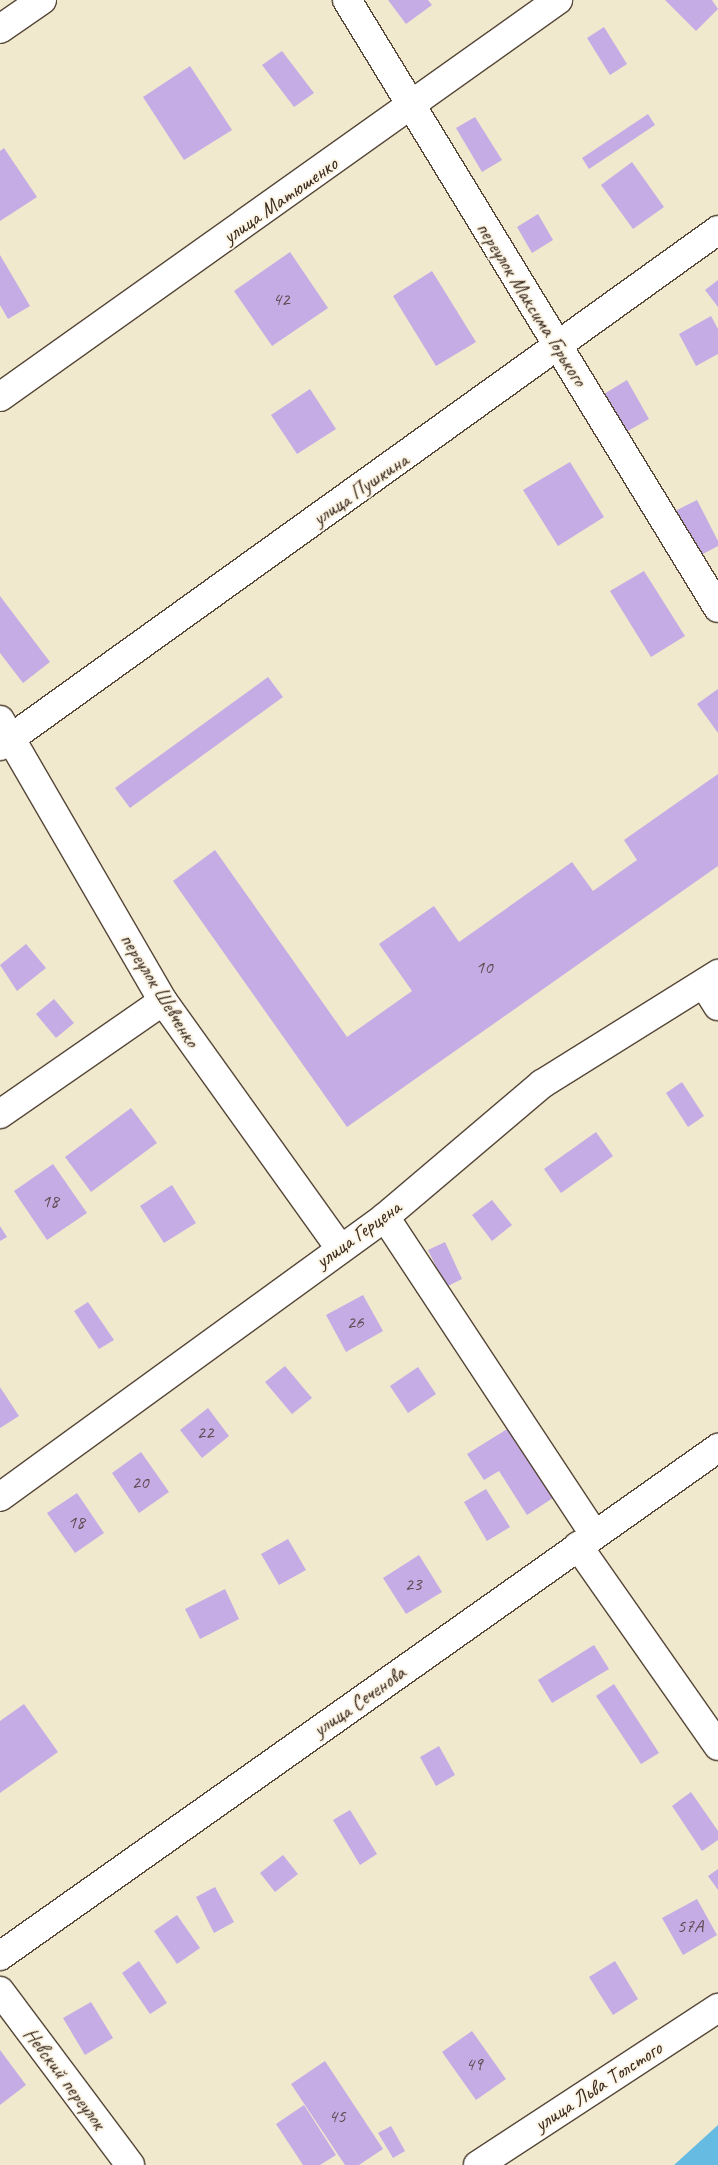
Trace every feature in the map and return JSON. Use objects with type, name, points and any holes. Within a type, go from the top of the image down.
[{"type":"street","points":[[0,29],[42,0]]},
{"type":"street","name":"переулок Максима Горького","points":[[347,0],[411,108],[718,608]]},
{"type":"street","name":"улица Матюшенко","points":[[0,396],[411,108],[558,0]]},
{"type":"street","name":"улица Пушкина","points":[[4,734],[559,347],[718,230]]},
{"type":"street","name":"переулок Шевченко","points":[[4,734],[163,1001],[339,1247]]},
{"type":"street","name":"улица Герцена","points":[[0,1497],[339,1247],[385,1217],[542,1084],[713,988]]},
{"type":"street","points":[[0,1114],[163,1001]]},
{"type":"street","points":[[385,1217],[586,1540],[718,1746]]},
{"type":"street","name":"улица Сеченова","points":[[0,1956],[718,1448]]},
{"type":"street","name":"Невский переулок","points":[[0,1991],[130,2165]]},
{"type":"street","name":"улица Льва Толстого","points":[[478,2165],[718,2008]]},
{"type":"water","points":[[718,2125],[718,2165],[674,2165]]},
{"type":"building","points":[[388,0],[428,0],[432,5],[406,24]]},
{"type":"building","points":[[665,0],[712,0],[718,9],[696,31]]},
{"type":"building","points":[[604,27],[627,64],[610,75],[587,38]]},
{"type":"building","points":[[282,51],[314,93],[294,107],[262,65]]},
{"type":"building","points":[[190,66],[232,130],[184,160],[143,97]]},
{"type":"building","points":[[648,114],[655,125],[589,169],[582,158]]},
{"type":"building","points":[[475,117],[502,160],[482,172],[456,128]]},
{"type":"building","points":[[4,148],[37,197],[0,221],[0,151]]},
{"type":"building","points":[[632,162],[664,207],[633,229],[601,185]]},
{"type":"building","points":[[538,214],[553,240],[532,253],[517,227]]},
{"type":"building","points":[[290,252],[328,308],[272,346],[234,291]]},
{"type":"building","points":[[0,255],[30,306],[8,319],[0,305]]},
{"type":"building","points":[[432,271],[476,342],[436,366],[393,296]]},
{"type":"building","points":[[718,280],[718,307],[705,290]]},
{"type":"building","points":[[711,316],[718,329],[718,354],[696,366],[679,334]]},
{"type":"building","points":[[627,380],[649,419],[626,432],[604,394]]},
{"type":"building","points":[[310,389],[336,429],[297,454],[271,415]]},
{"type":"building","points":[[570,462],[604,517],[558,546],[523,490]]},
{"type":"building","points":[[697,500],[718,541],[718,546],[699,556],[675,511]]},
{"type":"building","points":[[644,571],[685,636],[651,657],[610,591]]},
{"type":"building","points":[[0,596],[50,662],[23,683],[0,653]]},
{"type":"building","points":[[268,677],[283,697],[130,808],[115,788]]},
{"type":"building","points":[[718,689],[718,733],[697,704]]},
{"type":"building","points":[[718,774],[718,866],[347,1127],[173,881],[215,850],[347,1037],[412,991],[379,944],[434,906],[459,942],[572,862],[593,891],[637,860],[624,840]]},
{"type":"building","points":[[26,944],[46,968],[17,991],[0,965]]},
{"type":"building","points":[[54,999],[74,1023],[56,1038],[36,1014]]},
{"type":"building","points":[[682,1082],[704,1116],[688,1127],[666,1093]]},
{"type":"building","points":[[131,1108],[157,1143],[91,1192],[65,1157]]},
{"type":"building","points":[[596,1132],[613,1156],[561,1193],[544,1169]]},
{"type":"building","points":[[53,1164],[87,1213],[47,1240],[14,1191]]},
{"type":"building","points":[[172,1185],[196,1223],[164,1243],[140,1206]]},
{"type":"building","points":[[492,1200],[512,1225],[492,1241],[472,1215]]},
{"type":"building","points":[[0,1226],[7,1237],[0,1241]]},
{"type":"building","points":[[445,1242],[462,1279],[446,1287],[428,1250]]},
{"type":"building","points":[[363,1295],[383,1331],[346,1352],[326,1315]]},
{"type":"building","points":[[88,1302],[114,1340],[99,1349],[74,1311]]},
{"type":"building","points":[[285,1366],[312,1398],[292,1414],[265,1382]]},
{"type":"building","points":[[418,1367],[436,1394],[408,1413],[390,1386]]},
{"type":"building","points":[[0,1387],[19,1416],[0,1428]]},
{"type":"building","points":[[208,1408],[229,1436],[202,1458],[180,1430]]},
{"type":"building","points":[[512,1426],[556,1496],[527,1515],[499,1471],[484,1480],[467,1454]]},
{"type":"building","points":[[141,1452],[169,1492],[139,1513],[112,1473]]},
{"type":"building","points":[[486,1489],[510,1527],[487,1541],[464,1502]]},
{"type":"building","points":[[77,1493],[104,1533],[75,1553],[47,1513]]},
{"type":"building","points":[[288,1539],[306,1570],[279,1585],[261,1554]]},
{"type":"building","points":[[419,1555],[442,1592],[406,1614],[383,1578]]},
{"type":"building","points":[[225,1589],[239,1619],[200,1639],[185,1609]]},
{"type":"building","points":[[594,1645],[609,1669],[552,1703],[538,1680]]},
{"type":"building","points":[[614,1684],[659,1753],[641,1764],[596,1696]]},
{"type":"building","points":[[24,1704],[58,1752],[0,1793],[0,1721]]},
{"type":"building","points":[[439,1746],[455,1775],[436,1786],[420,1757]]},
{"type":"building","points":[[691,1792],[718,1831],[718,1840],[702,1851],[672,1806]]},
{"type":"building","points":[[350,1810],[377,1854],[360,1865],[333,1820]]},
{"type":"building","points":[[283,1855],[298,1874],[275,1892],[260,1873]]},
{"type":"building","points":[[718,1869],[718,1890],[708,1876]]},
{"type":"building","points":[[215,1887],[234,1922],[214,1933],[196,1897]]},
{"type":"building","points":[[697,1899],[717,1935],[683,1955],[662,1918]]},
{"type":"building","points":[[177,1915],[200,1948],[177,1964],[154,1931]]},
{"type":"building","points":[[139,1961],[167,2003],[150,2014],[122,1973]]},
{"type":"building","points":[[615,1961],[638,1999],[613,2015],[589,1977]]},
{"type":"building","points":[[91,2002],[113,2038],[85,2055],[63,2018]]},
{"type":"building","points":[[472,2031],[506,2079],[476,2100],[442,2052]]},
{"type":"building","points":[[0,2050],[26,2085],[0,2105]]},
{"type":"building","points":[[325,2061],[383,2149],[359,2165],[345,2165],[291,2084]]},
{"type":"building","points":[[304,2105],[336,2155],[320,2165],[303,2165],[276,2124]]},
{"type":"building","points":[[391,2126],[405,2151],[393,2158],[378,2133]]}]
